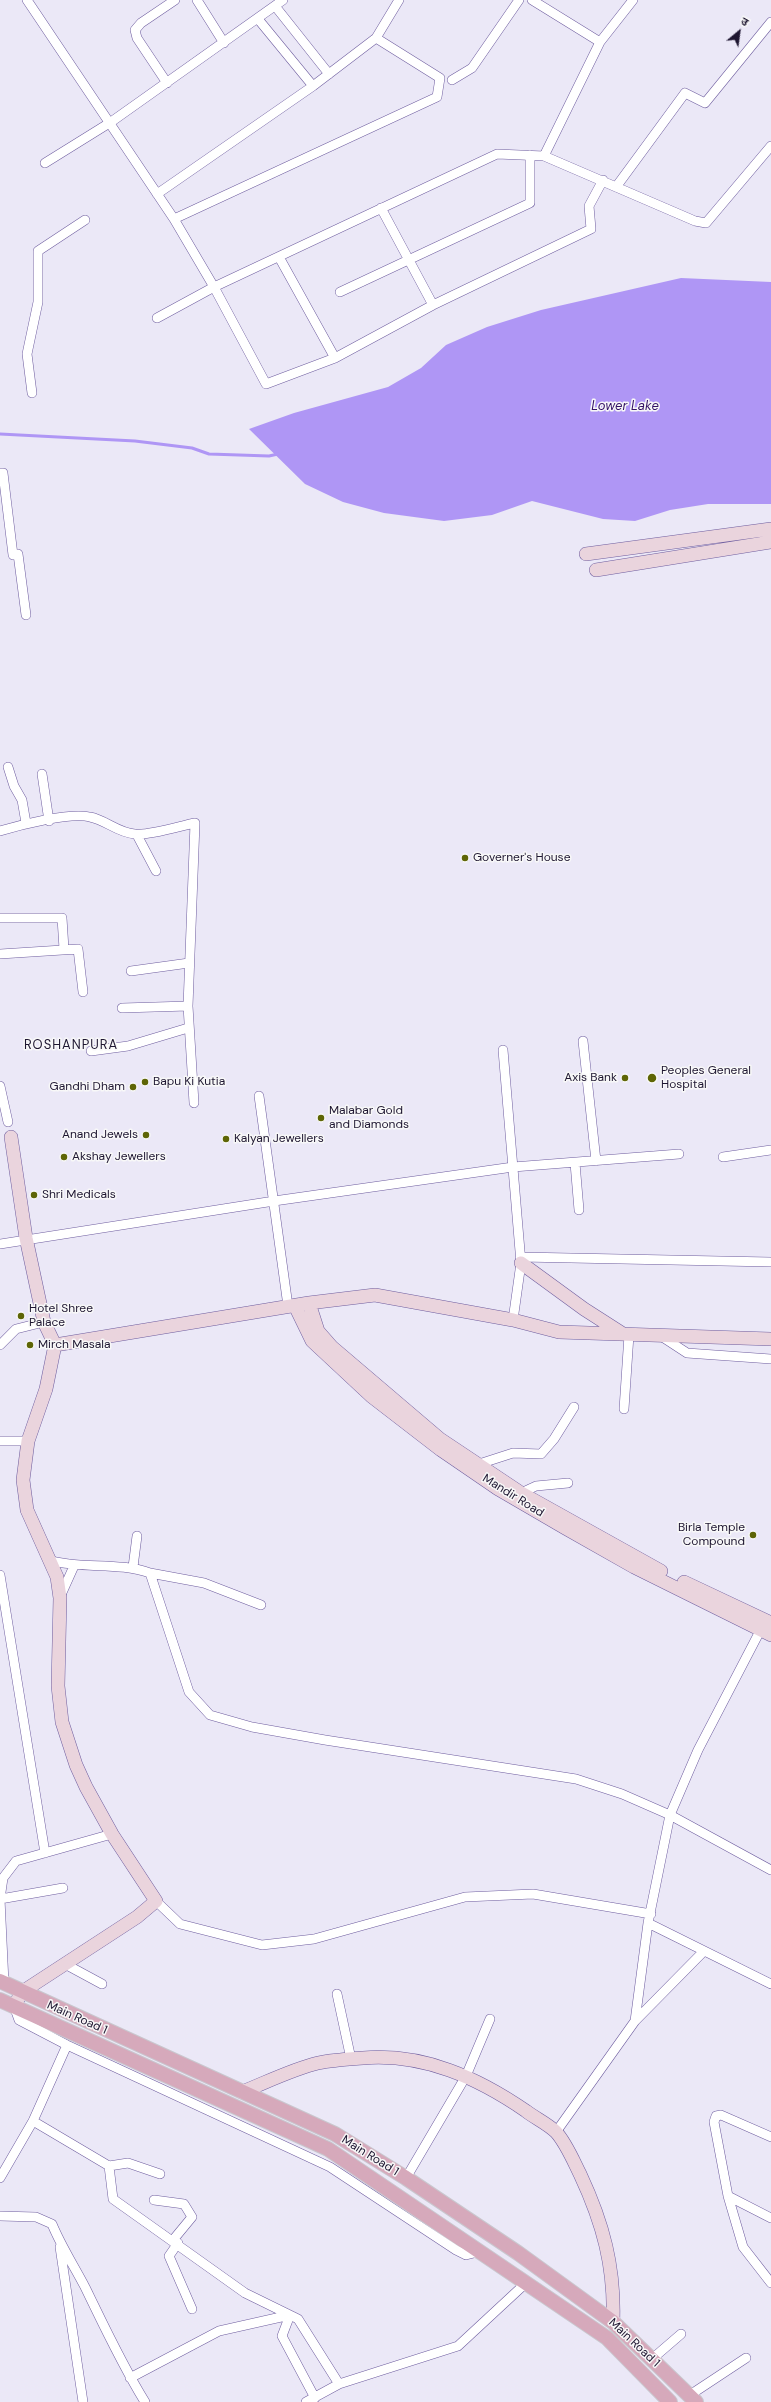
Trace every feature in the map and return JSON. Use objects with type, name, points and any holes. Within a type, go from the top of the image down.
[{"type":"main road","name":"Main Road 1","points":[[2,1982],[335,2134],[406,2178],[518,2253],[613,2322],[693,2399]]},
{"type":"main road","name":"Main Road 1","points":[[0,2000],[328,2149],[482,2251],[607,2338],[670,2402]]},
{"type":"street","points":[[27,0],[111,122],[174,220],[214,288],[266,384],[335,358],[433,305],[591,229],[589,206],[603,180]]},
{"type":"street","points":[[167,83],[137,38],[135,30],[141,23],[175,0]]},
{"type":"street","points":[[196,0],[224,43]]},
{"type":"street","points":[[45,163],[111,122],[283,0]]},
{"type":"street","points":[[157,194],[313,86],[376,38],[398,0]]},
{"type":"street","points":[[452,80],[472,68],[519,0]]},
{"type":"street","points":[[532,0],[600,42]]},
{"type":"street","points":[[544,156],[600,42],[633,0]]},
{"type":"street","points":[[274,6],[329,74]]},
{"type":"street","points":[[258,18],[313,86]]},
{"type":"street","points":[[616,187],[685,92],[705,103],[771,22]]},
{"type":"street","points":[[174,220],[437,97],[440,78],[376,38]]},
{"type":"street","points":[[157,318],[214,288],[497,154],[544,156],[603,180],[694,221],[706,222],[771,146]]},
{"type":"street","points":[[340,292],[530,203],[530,155]]},
{"type":"street","points":[[381,208],[433,305]]},
{"type":"street","points":[[32,393],[27,354],[38,302],[38,252],[85,220]]},
{"type":"street","points":[[279,257],[335,358]]},
{"type":"street","points":[[0,473],[3,473],[26,615]]},
{"type":"street","points":[[586,554],[771,529]]},
{"type":"street","points":[[596,570],[771,542]]},
{"type":"street","points":[[8,767],[14,786],[22,800],[26,823]]},
{"type":"street","points":[[42,774],[49,821]]},
{"type":"street","points":[[0,831],[26,823],[49,821],[74,816],[91,817],[120,832],[137,835],[195,824],[188,1006],[188,1028],[194,1103]]},
{"type":"street","points":[[137,835],[156,871]]},
{"type":"street","points":[[0,918],[62,918],[64,949]]},
{"type":"street","points":[[0,954],[78,949],[83,992]]},
{"type":"street","points":[[131,971],[189,963]]},
{"type":"street","points":[[122,1008],[188,1006]]},
{"type":"street","points":[[91,1051],[128,1046],[188,1028]]},
{"type":"street","points":[[583,1041],[596,1161]]},
{"type":"street","points":[[503,1050],[521,1260],[514,1320]]},
{"type":"street","points":[[0,1086],[8,1122]]},
{"type":"street","points":[[259,1096],[274,1201],[292,1306]]},
{"type":"street","points":[[11,1137],[26,1238],[44,1322],[55,1345],[46,1389],[28,1441],[23,1480],[27,1510],[52,1561],[57,1576],[60,1598],[58,1686],[62,1722],[76,1765],[112,1834],[156,1901],[180,1924],[262,1945],[314,1939],[465,1897],[533,1894],[650,1919],[704,1951],[771,1984]]},
{"type":"street","points":[[723,1157],[771,1150]]},
{"type":"street","points":[[0,1244],[26,1238],[274,1201],[513,1168],[679,1154]]},
{"type":"street","points":[[575,1163],[579,1210]]},
{"type":"street","points":[[521,1260],[771,1262]]},
{"type":"street","points":[[521,1260],[584,1309],[627,1335]]},
{"type":"street","points":[[55,1345],[309,1303],[375,1295],[514,1320],[559,1332],[771,1339]]},
{"type":"street","name":"Mandir Road","points":[[309,1303],[318,1331],[332,1347],[440,1439],[521,1493],[664,1573],[771,1623]]},
{"type":"street","name":"Mandir Road","points":[[292,1306],[312,1340],[371,1396],[441,1450],[498,1489],[565,1528],[634,1566],[765,1633]]},
{"type":"street","points":[[0,1345],[16,1330],[44,1322]]},
{"type":"street","points":[[624,1409],[627,1335]]},
{"type":"street","points":[[661,1336],[687,1353],[771,1359]]},
{"type":"street","points":[[479,1464],[513,1453],[541,1454],[554,1439],[574,1407]]},
{"type":"street","points":[[0,1442],[28,1441]]},
{"type":"street","points":[[521,1493],[536,1486],[568,1484]]},
{"type":"street","points":[[133,1567],[137,1536]]},
{"type":"street","points":[[52,1561],[74,1566],[133,1567],[150,1573],[204,1583],[261,1605]]},
{"type":"street","points":[[60,1598],[74,1566]]},
{"type":"street","points":[[150,1573],[188,1692],[210,1715],[252,1727],[325,1740],[576,1779],[622,1794],[670,1815],[771,1870]]},
{"type":"street","points":[[0,1575],[46,1853]]},
{"type":"street","points":[[635,2021],[650,1919],[670,1815],[698,1750],[765,1633]]},
{"type":"street","points":[[2,1982],[0,1899],[3,1878],[16,1861],[112,1834]]},
{"type":"street","points":[[0,1899],[63,1888]]},
{"type":"street","points":[[156,1901],[138,1917],[22,1992],[14,2006],[19,2020],[67,2045],[330,2167],[466,2256],[482,2251]]},
{"type":"street","points":[[556,2132],[635,2021],[704,1951]]},
{"type":"street","points":[[65,1964],[102,1984]]},
{"type":"street","points":[[337,1994],[351,2059]]},
{"type":"street","points":[[406,2178],[466,2076],[490,2019]]},
{"type":"street","points":[[0,2178],[33,2121],[67,2045]]},
{"type":"street","points":[[242,2092],[318,2063],[351,2059],[402,2059],[466,2076],[494,2090],[556,2132],[570,2155],[597,2212],[608,2248],[614,2301],[613,2322]]},
{"type":"street","points":[[771,2137],[721,2114],[716,2116],[714,2122],[728,2196],[743,2247],[771,2283]]},
{"type":"street","points":[[33,2121],[109,2166],[128,2163],[160,2174]]},
{"type":"street","points":[[109,2166],[113,2199],[245,2293],[298,2319],[339,2384]]},
{"type":"street","points":[[728,2196],[771,2218]]},
{"type":"street","points":[[154,2200],[184,2204],[192,2217],[175,2242],[168,2256],[192,2309]]},
{"type":"street","points":[[0,2216],[36,2217],[52,2224],[59,2242],[84,2285],[130,2378],[145,2402]]},
{"type":"street","points":[[59,2242],[83,2402]]},
{"type":"street","points":[[290,2315],[282,2336],[310,2400],[339,2384],[458,2346],[527,2282]]},
{"type":"street","points":[[130,2378],[219,2331],[290,2315]]},
{"type":"street","points":[[652,2359],[681,2334]]},
{"type":"street","points":[[693,2399],[746,2358]]},
{"type":"water","name":"Lower Lake","points":[[681,278],[771,282],[771,504],[708,504],[670,510],[635,521],[603,519],[532,501],[492,515],[444,521],[384,513],[343,502],[305,484],[249,429],[294,413],[388,387],[421,368],[446,345],[487,327],[541,310]]},
{"type":"waterway","points":[[0,434],[135,441],[192,448],[209,454],[269,456],[278,454]]},
{"type":"place","name":"Governer's House","points":[[465,858]]},
{"type":"place","name":"Axis Bank","points":[[625,1078]]},
{"type":"place","name":"Peoples General Hospital","points":[[652,1078]]},
{"type":"place","name":"Bapu Ki Kutia","points":[[145,1082]]},
{"type":"place","name":"Gandhi Dham","points":[[133,1087]]},
{"type":"place","name":"Malabar Gold and Diamonds","points":[[321,1118]]},
{"type":"place","name":"Anand Jewels","points":[[146,1135]]},
{"type":"place","name":"Kalyan Jewellers","points":[[226,1139]]},
{"type":"place","name":"Akshay Jewellers","points":[[64,1157]]},
{"type":"place","name":"Shri Medicals","points":[[34,1195]]},
{"type":"place","name":"Hotel Shree Palace","points":[[21,1316]]},
{"type":"place","name":"Mirch Masala","points":[[30,1345]]},
{"type":"place","name":"Birla Temple Compound","points":[[753,1535]]},
{"type":"district","name":"ROSHANPURA","points":[[71,1046]]}]
